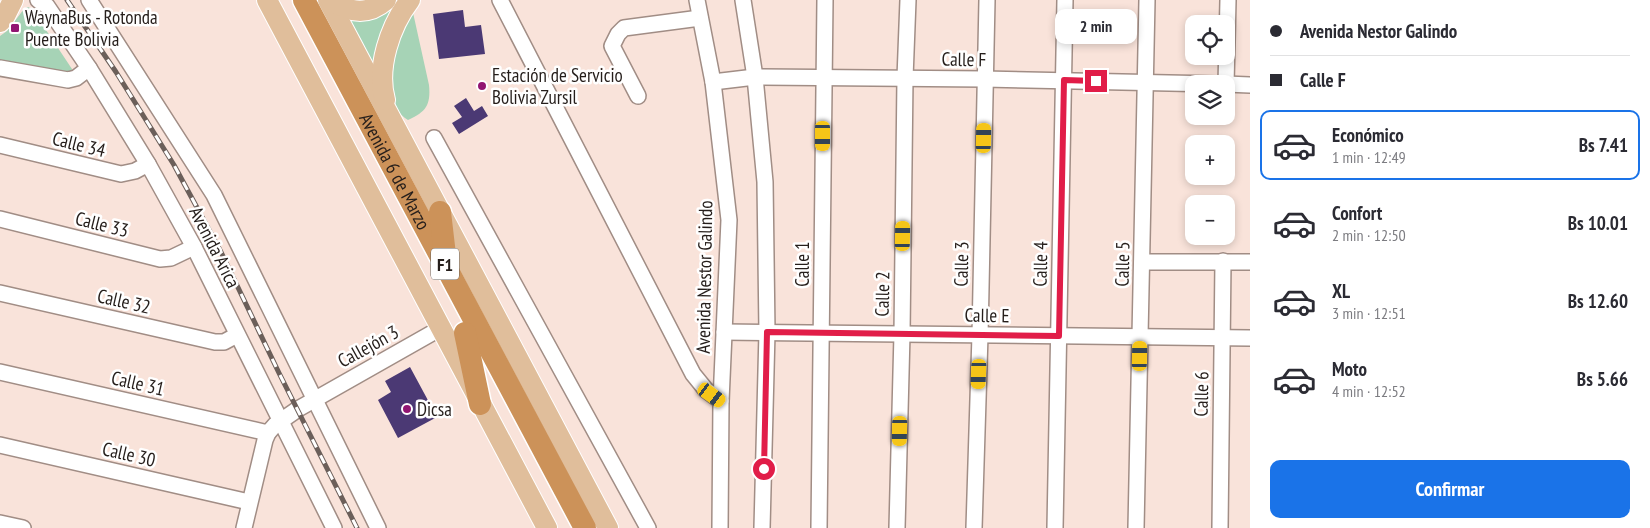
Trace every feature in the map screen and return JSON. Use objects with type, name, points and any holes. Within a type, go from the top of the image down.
[{"type":"highway","name":"Avenida 6 de Marzo","points":[[289,0],[569,528]]},
{"type":"highway","name":"Avenida 6 de Marzo","points":[[304,0],[585,528]]},
{"type":"highway","points":[[440,212],[447,269]]},
{"type":"highway","points":[[465,333],[480,404]]},
{"type":"main road","points":[[0,22],[13,0]]},
{"type":"main road","points":[[257,0],[278,20]]},
{"type":"main road","name":"Avenida 6 de Marzo","points":[[267,0],[546,528]]},
{"type":"main road","points":[[329,0],[354,11],[366,12],[379,6],[386,0]]},
{"type":"main road","name":"Avenida 6 de Marzo","points":[[329,0],[390,119],[608,528]]},
{"type":"main road","points":[[390,119],[382,79],[387,50],[394,28],[410,0]]},
{"type":"street","name":"Avenida Arica","points":[[38,0],[47,6],[89,68],[148,164],[194,247],[334,528]]},
{"type":"street","name":"Avenida Arica","points":[[88,0],[214,196],[378,528]]},
{"type":"street","points":[[500,0],[693,374],[706,390],[721,401]]},
{"type":"street","name":"Avenida Nestor Galindo","points":[[697,0],[712,82],[729,220],[721,401],[720,528]]},
{"type":"street","points":[[743,0],[755,77],[765,182],[767,332],[762,528]]},
{"type":"street","name":"Calle 1","points":[[819,528],[825,0]]},
{"type":"street","name":"Calle 2","points":[[897,528],[908,0]]},
{"type":"street","name":"Calle 3","points":[[974,528],[987,0]]},
{"type":"street","name":"Calle 4","points":[[1055,528],[1065,0]]},
{"type":"street","name":"Calle 5","points":[[1136,528],[1147,0]]},
{"type":"street","points":[[1226,75],[1228,0]]},
{"type":"street","points":[[638,96],[612,46],[618,34],[624,28],[700,18]]},
{"type":"street","points":[[0,68],[68,80],[76,78],[89,68]]},
{"type":"street","name":"Calle F","points":[[712,82],[755,77],[1185,83]]},
{"type":"street","points":[[1235,84],[1250,85]]},
{"type":"street","points":[[434,138],[648,528]]},
{"type":"street","name":"Calle 34","points":[[0,145],[121,174],[135,171],[148,164]]},
{"type":"street","name":"Calle 33","points":[[0,219],[160,258],[171,258],[194,247]]},
{"type":"street","points":[[1142,262],[1250,262]]},
{"type":"street","name":"Calle 6","points":[[1220,528],[1223,262]]},
{"type":"street","name":"Calle 32","points":[[0,292],[215,342],[224,342],[237,335]]},
{"type":"street","name":"Callejón 3","points":[[268,433],[280,421],[315,399],[441,328]]},
{"type":"street","name":"Calle E","points":[[724,332],[1250,338]]},
{"type":"street","name":"Calle 31","points":[[0,372],[268,433]]},
{"type":"street","points":[[244,528],[249,502],[268,433]]},
{"type":"street","name":"Calle 30","points":[[0,445],[249,502]]},
{"type":"street","points":[[0,523],[23,528]]},
{"type":"green space","points":[[400,0],[377,78],[345,14]]},
{"type":"green space","points":[[28,7],[32,9],[72,69],[72,73],[0,61],[0,36],[7,31],[24,9]]},
{"type":"green space","points":[[412,8],[429,85],[429,98],[423,111],[408,120],[398,110],[392,97],[390,82],[396,51]]},
{"type":"building","points":[[463,10],[465,27],[481,25],[485,54],[439,59],[433,14]]},
{"type":"building","points":[[466,98],[474,111],[482,106],[488,116],[459,134],[452,123],[462,117],[454,106]]},
{"type":"building","name":"Dicsa","points":[[410,367],[437,417],[398,438],[378,400],[391,392],[385,381]]},
{"type":"railway","points":[[67,0],[116,72],[174,165],[221,252],[357,528]]},
{"type":"place","name":"WaynaBus - Rotonda Puente Bolivia","points":[[15,28]]},
{"type":"place","name":"Estación de Servicio Bolivia Zursil","points":[[482,86]]},
{"type":"place","name":"Dicsa","points":[[407,409]]},
{"type":"route","points":[[764,469],[767,332],[1059,336],[1064,80],[1096,81]]}]
